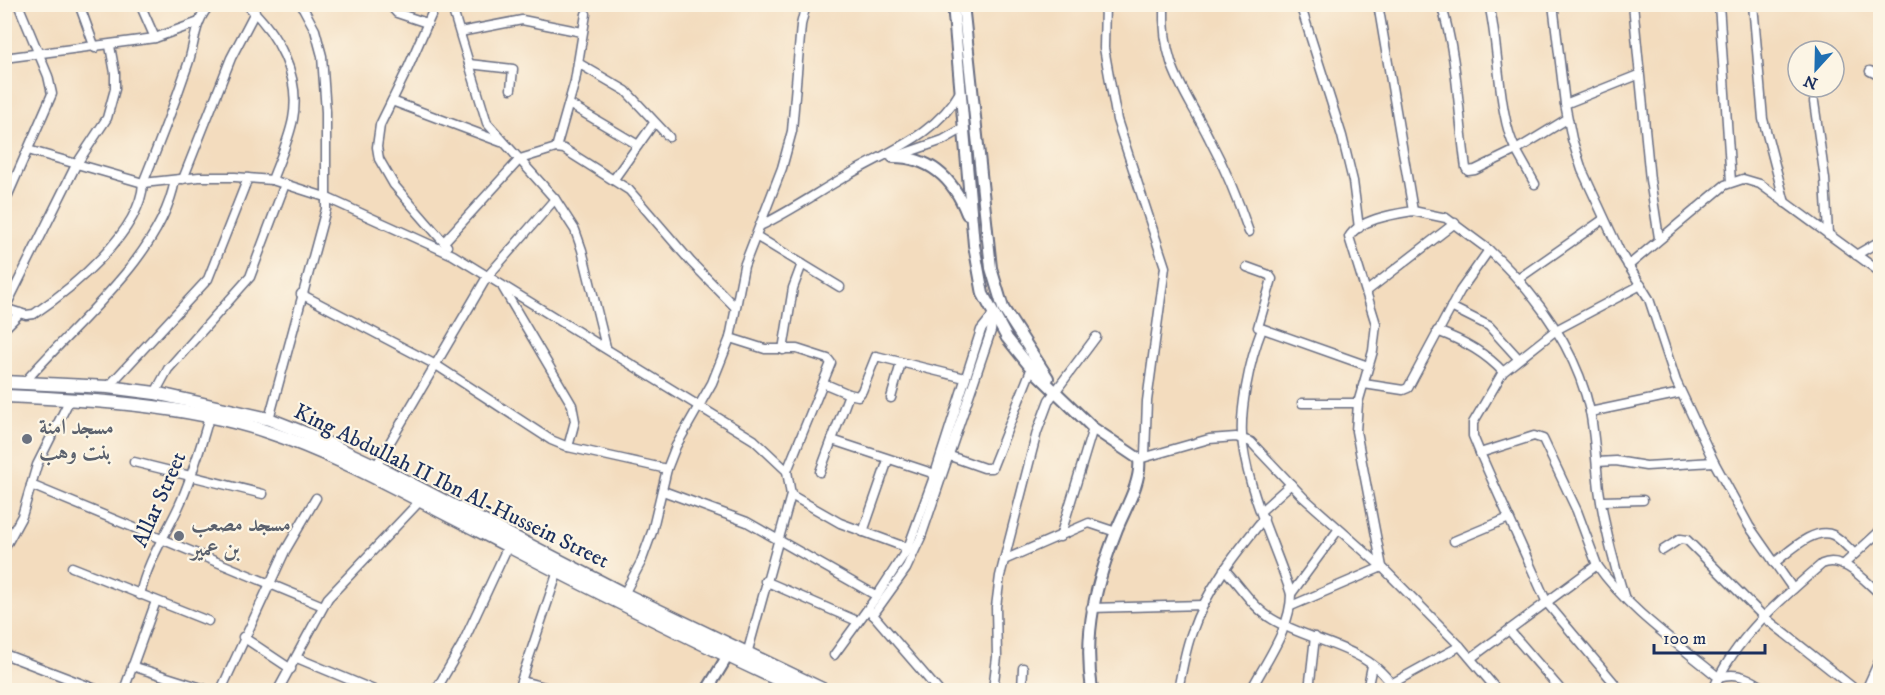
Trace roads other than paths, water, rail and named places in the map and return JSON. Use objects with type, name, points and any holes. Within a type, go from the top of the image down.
[{"type":"main road","name":"King Abdullah II Ibn Al-Hussein Street","points":[[4,382],[108,387],[155,393],[269,419],[334,445],[376,466],[467,520],[824,690]]},
{"type":"main road","name":"King Abdullah II Ibn Al-Hussein Street","points":[[4,396],[124,403],[208,418],[272,433],[420,501],[442,507]]},
{"type":"main road","name":"King Abdullah II Ibn Al-Hussein Street","points":[[467,520],[508,546],[727,657],[800,690]]},
{"type":"street","points":[[4,204],[52,94],[48,76],[18,4]]},
{"type":"street","points":[[79,4],[95,48]]},
{"type":"street","points":[[140,4],[155,38]]},
{"type":"street","points":[[110,46],[115,73],[111,108],[104,124],[76,165],[5,308],[20,313],[34,314],[105,253],[120,237],[133,214],[187,65],[203,8],[212,4]]},
{"type":"street","points":[[246,4],[255,12],[284,53],[294,91],[293,120],[272,180]]},
{"type":"street","points":[[269,419],[301,294],[324,221],[326,112],[322,56],[315,30],[301,4]]},
{"type":"street","points":[[389,4],[397,13],[427,23]]},
{"type":"street","points":[[436,4],[377,133],[379,159],[402,196],[453,255]]},
{"type":"street","points":[[451,4],[487,123],[501,142],[520,159],[555,199],[574,230],[582,250],[606,348]]},
{"type":"street","points":[[624,594],[646,548],[676,446],[722,362],[730,338],[744,266],[792,131],[801,25],[806,4]]},
{"type":"street","points":[[953,4],[980,284],[993,315],[1058,393],[1093,428],[1142,457],[1209,439],[1242,438],[1262,451],[1291,484],[1338,530],[1382,567],[1460,646],[1497,690]]},
{"type":"street","points":[[963,4],[986,247],[1004,308],[1034,364]]},
{"type":"street","points":[[1094,690],[1088,643],[1091,608],[1139,471],[1165,267],[1115,110],[1104,48],[1105,4]]},
{"type":"street","points":[[1164,4],[1163,27],[1174,76],[1220,158],[1249,232]]},
{"type":"street","points":[[1300,4],[1342,136],[1353,181],[1359,228]]},
{"type":"street","points":[[1378,4],[1413,211]]},
{"type":"street","points":[[1442,4],[1454,52],[1456,98],[1468,171],[1475,170],[1516,150],[1567,118]]},
{"type":"street","points":[[1490,4],[1508,129],[1516,150],[1535,184]]},
{"type":"street","points":[[1633,4],[1638,75],[1659,238]]},
{"type":"street","points":[[1719,4],[1731,182]]},
{"type":"street","points":[[1753,4],[1763,118],[1785,203]]},
{"type":"street","points":[[1554,5],[1567,118],[1577,156],[1604,219],[1654,311],[1681,393],[1714,462],[1739,510],[1793,589]]},
{"type":"street","points":[[24,383],[135,262],[154,234],[235,49],[255,12]]},
{"type":"street","points":[[556,148],[569,104],[586,14]]},
{"type":"street","points":[[460,32],[522,20],[582,32]]},
{"type":"street","points":[[4,58],[95,48],[155,38],[199,22]]},
{"type":"street","points":[[578,63],[623,89],[669,137]]},
{"type":"street","points":[[469,64],[513,69],[511,89]]},
{"type":"street","points":[[1870,71],[1881,76]]},
{"type":"street","points":[[1565,104],[1638,75]]},
{"type":"street","points":[[760,226],[803,204],[941,120],[960,92]]},
{"type":"street","points":[[392,101],[501,142]]},
{"type":"street","points":[[1814,102],[1825,179],[1828,234]]},
{"type":"street","points":[[569,104],[638,145]]},
{"type":"street","points":[[878,159],[893,157],[943,140],[974,122]]},
{"type":"street","points":[[614,179],[654,123]]},
{"type":"street","points":[[1879,138],[1881,154]]},
{"type":"street","points":[[444,242],[520,159],[556,148],[575,154],[614,179],[634,196],[691,262],[735,307]]},
{"type":"street","points":[[28,150],[143,183],[217,176],[248,178],[272,180],[325,197],[453,255],[754,440],[787,471]]},
{"type":"street","points":[[893,157],[914,160],[939,172],[959,194],[973,227]]},
{"type":"street","points":[[108,387],[154,334],[208,279],[248,178]]},
{"type":"street","points":[[1628,266],[1718,189],[1731,182],[1755,181],[1881,272]]},
{"type":"street","points":[[155,393],[168,369],[250,277],[285,184]]},
{"type":"street","points":[[376,466],[487,277],[555,199]]},
{"type":"street","points":[[1382,567],[1356,431],[1358,403],[1376,324],[1349,237],[1359,228],[1391,215],[1413,211],[1432,213],[1455,223],[1489,250],[1518,279],[1556,330],[1576,366],[1590,411],[1602,501],[1624,596]]},
{"type":"street","points":[[1518,279],[1604,219]]},
{"type":"street","points":[[1367,291],[1455,223]]},
{"type":"street","points":[[756,236],[840,287]]},
{"type":"street","points":[[1856,255],[1881,241]]},
{"type":"street","points":[[1364,384],[1406,389],[1451,307],[1489,250]]},
{"type":"street","points":[[783,350],[793,288],[802,264]]},
{"type":"street","points":[[1247,267],[1269,275],[1272,279],[1257,326],[1368,366]]},
{"type":"street","points":[[1620,690],[1547,603],[1473,436],[1473,423],[1503,372],[1518,358],[1556,330],[1641,285]]},
{"type":"street","points":[[502,286],[572,405],[575,422],[568,447]]},
{"type":"street","points":[[301,294],[436,365],[536,432],[568,447],[668,469]]},
{"type":"street","points":[[1451,307],[1489,326],[1518,358]]},
{"type":"street","points":[[870,612],[878,596],[911,550],[981,330],[993,315],[1004,308]]},
{"type":"street","points":[[4,329],[20,313]]},
{"type":"street","points":[[834,655],[858,621],[870,612],[911,550],[950,456],[973,380],[991,331],[993,315]]},
{"type":"street","points":[[1251,690],[1285,625],[1291,606],[1291,594],[1262,514],[1242,438],[1251,363],[1262,329]]},
{"type":"street","points":[[1437,331],[1489,357],[1503,372]]},
{"type":"street","points":[[993,690],[997,657],[996,607],[1004,560],[1037,432],[1058,393],[1096,337]]},
{"type":"street","points":[[730,338],[765,349],[797,349],[828,359],[831,365],[787,471],[791,495],[765,581],[747,654]]},
{"type":"street","points":[[823,383],[858,396],[876,356],[965,378]]},
{"type":"street","points":[[891,398],[902,363]]},
{"type":"street","points":[[950,456],[984,468],[992,468],[1034,364]]},
{"type":"street","points":[[820,472],[849,393]]},
{"type":"street","points":[[1590,411],[1681,393]]},
{"type":"street","points":[[4,549],[22,516],[37,465],[70,399]]},
{"type":"street","points":[[1302,403],[1358,403]]},
{"type":"street","name":"Allar Street","points":[[140,595],[151,558],[191,478],[208,418]]},
{"type":"street","points":[[1060,537],[1093,428]]},
{"type":"street","points":[[1480,453],[1533,436],[1543,439],[1577,511],[1597,565],[1624,596],[1718,677]]},
{"type":"street","points":[[832,440],[935,474]]},
{"type":"street","points":[[863,532],[888,460]]},
{"type":"street","points":[[1597,462],[1616,461],[1646,466],[1714,462]]},
{"type":"street","points":[[134,462],[191,478],[263,494]]},
{"type":"street","points":[[1178,690],[1189,641],[1203,605],[1224,568],[1262,514],[1291,484]]},
{"type":"street","points":[[32,485],[323,606]]},
{"type":"street","points":[[663,491],[729,514],[878,596]]},
{"type":"street","points":[[791,495],[828,517],[911,550]]},
{"type":"street","points":[[221,690],[269,583],[316,498]]},
{"type":"street","points":[[1602,501],[1643,500]]},
{"type":"street","points":[[278,690],[323,606],[420,501]]},
{"type":"street","points":[[1454,541],[1509,518]]},
{"type":"street","points":[[1004,560],[1090,523],[1116,532]]},
{"type":"street","points":[[1291,594],[1338,530]]},
{"type":"street","points":[[1843,565],[1881,531]]},
{"type":"street","points":[[1774,563],[1810,538],[1823,533],[1837,537],[1855,554]]},
{"type":"street","points":[[1663,550],[1680,539],[1688,540],[1764,617],[1856,690]]},
{"type":"street","points":[[436,690],[462,645],[508,546]]},
{"type":"street","points":[[1713,690],[1718,677],[1764,617],[1826,562],[1843,565],[1881,594]]},
{"type":"street","points":[[1471,658],[1597,565]]},
{"type":"street","points":[[72,567],[208,621]]},
{"type":"street","points":[[1291,606],[1382,567]]},
{"type":"street","points":[[1224,568],[1269,617],[1342,648],[1372,666],[1393,687],[1460,646]]},
{"type":"street","points":[[518,690],[558,571]]},
{"type":"street","points":[[765,581],[858,621]]},
{"type":"street","points":[[124,690],[156,601]]},
{"type":"street","points":[[1091,608],[1203,605]]},
{"type":"street","points":[[870,612],[938,690]]},
{"type":"street","points":[[1509,630],[1561,690]]},
{"type":"street","points":[[243,637],[291,669]]},
{"type":"street","points":[[1309,690],[1315,637]]},
{"type":"street","points":[[4,654],[98,690]]},
{"type":"street","points":[[707,690],[727,657]]},
{"type":"street","points":[[297,658],[374,690]]},
{"type":"street","points":[[1866,690],[1881,659]]},
{"type":"street","points":[[132,666],[208,690]]},
{"type":"street","points":[[1367,690],[1372,666]]},
{"type":"street","points":[[1022,690],[1023,668]]},
{"type":"street","points":[[1718,677],[1730,673],[1740,675],[1767,690]]},
{"type":"street","points":[[522,681],[555,690]]},
{"type":"place","name":"مسجد امنة بنت وهب","points":[[27,439]]},
{"type":"place","name":"مسجد مصعب بن عمير","points":[[179,536]]}]
